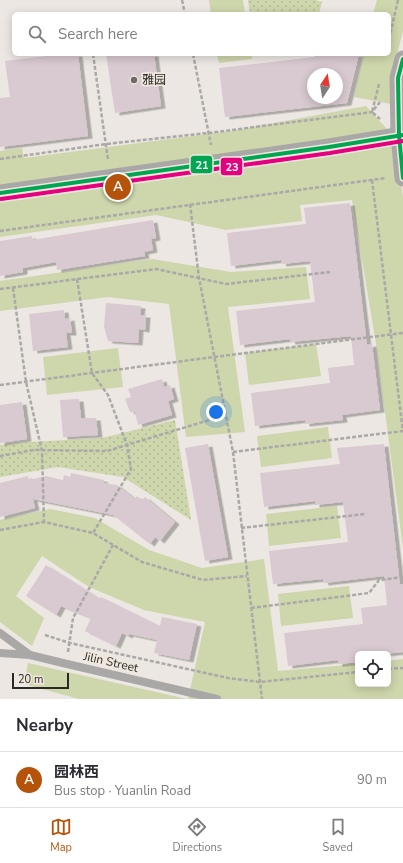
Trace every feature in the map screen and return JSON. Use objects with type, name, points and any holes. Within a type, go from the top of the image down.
[{"type":"street","points":[[403,59],[398,78],[403,177]]},
{"type":"street","points":[[0,193],[329,147],[401,135]]},
{"type":"lane","points":[[0,633],[30,655]]},
{"type":"lane","name":"Jilin Street","points":[[0,653],[30,655],[217,699]]},
{"type":"path","points":[[182,0],[184,12]]},
{"type":"path","points":[[391,30],[398,0]]},
{"type":"path","points":[[93,56],[110,178]]},
{"type":"path","points":[[192,56],[214,163]]},
{"type":"path","points":[[0,159],[106,144],[208,133],[372,112],[381,100]]},
{"type":"path","points":[[0,230],[403,177]]},
{"type":"path","points":[[233,452],[403,432],[372,180]]},
{"type":"path","points":[[190,204],[199,278],[233,452],[262,699]]},
{"type":"path","points":[[0,289],[156,269],[226,284],[330,272]]},
{"type":"path","points":[[77,279],[92,373],[108,395],[127,445],[132,468],[93,533]]},
{"type":"path","points":[[13,288],[26,382],[42,450],[44,522]]},
{"type":"path","points":[[0,385],[403,333]]},
{"type":"path","points":[[0,456],[34,450],[107,451],[226,415]]},
{"type":"path","points":[[241,528],[365,514]]},
{"type":"path","points":[[0,530],[44,522],[93,533],[142,562],[203,580],[247,576]]},
{"type":"path","points":[[67,664],[73,618],[113,545]]},
{"type":"path","points":[[251,608],[369,593],[379,580],[403,577]]},
{"type":"path","points":[[45,635],[70,643],[228,678],[260,682],[355,672]]},
{"type":"path","points":[[391,669],[403,668]]},
{"type":"green space","points":[[209,0],[243,0],[245,12],[211,12]]},
{"type":"green space","points":[[248,0],[316,0],[322,2],[320,12],[250,12]]},
{"type":"green space","points":[[377,0],[403,0],[403,31],[391,78],[391,104],[354,97],[364,56],[391,56],[391,12],[374,12]]},
{"type":"green space","points":[[217,56],[251,56],[252,59],[219,63]]},
{"type":"green space","points":[[366,106],[396,139],[403,198],[403,548],[376,344],[352,200],[300,205],[302,221],[226,230],[156,215],[0,237],[0,151],[22,148],[24,158],[231,131]]},
{"type":"green space","points":[[152,259],[231,272],[306,267],[310,299],[228,307],[245,432],[186,437],[169,304],[108,297],[0,311],[0,281]]},
{"type":"green space","points":[[316,344],[321,376],[249,385],[245,353]]},
{"type":"green space","points":[[118,348],[123,387],[47,395],[43,357]]},
{"type":"green space","points":[[175,420],[191,520],[123,477],[58,467],[0,477],[0,445],[102,438]]},
{"type":"green space","points":[[328,427],[332,458],[261,467],[257,436]]},
{"type":"green space","points":[[337,506],[341,538],[269,546],[266,514]]},
{"type":"green space","points":[[50,509],[95,518],[149,550],[202,568],[264,559],[278,671],[355,664],[355,687],[391,687],[391,661],[403,659],[403,699],[188,699],[205,622],[144,610],[89,587],[42,556],[16,596],[44,618],[32,646],[0,622],[0,520]]},
{"type":"green space","points":[[349,586],[353,618],[281,626],[278,594]]},
{"type":"green space","points":[[28,663],[187,699],[79,699],[24,684]]},
{"type":"building","points":[[46,56],[78,56],[88,136],[0,147],[0,98],[10,97],[5,61]]},
{"type":"building","name":"雅园","points":[[106,56],[154,56],[161,106],[115,113]]},
{"type":"building","points":[[314,56],[359,56],[347,103],[343,103],[343,68],[307,68],[307,104],[338,104],[225,117],[219,68]]},
{"type":"building","points":[[350,203],[367,345],[372,344],[380,410],[342,415],[343,420],[305,424],[305,420],[255,426],[251,393],[330,383],[328,368],[354,365],[351,336],[291,342],[290,339],[240,345],[236,311],[315,302],[310,261],[282,264],[281,260],[231,266],[227,233],[306,224],[304,208]]},
{"type":"building","points":[[153,220],[156,238],[151,239],[153,250],[144,252],[145,256],[57,270],[56,262],[23,268],[23,272],[0,276],[0,241],[32,236],[32,240]]},
{"type":"building","points":[[106,303],[141,306],[140,315],[146,315],[145,330],[139,329],[138,343],[108,341],[104,327]]},
{"type":"building","points":[[64,310],[65,319],[70,318],[72,333],[66,333],[68,347],[33,351],[29,314]]},
{"type":"building","points":[[162,379],[164,387],[170,385],[174,399],[168,401],[172,415],[138,425],[135,412],[130,412],[125,399],[131,397],[128,389]]},
{"type":"building","points":[[79,399],[81,418],[96,418],[98,435],[63,437],[60,400]]},
{"type":"building","points":[[22,402],[27,439],[0,443],[0,405]]},
{"type":"building","points":[[208,444],[228,557],[205,561],[185,448]]},
{"type":"building","points":[[384,444],[400,585],[403,584],[403,652],[391,653],[391,651],[355,651],[355,662],[338,664],[338,660],[288,666],[284,633],[363,624],[361,608],[387,605],[384,576],[324,583],[323,579],[273,584],[269,551],[348,542],[343,502],[315,505],[315,501],[264,507],[260,473],[340,464],[337,448]]},
{"type":"building","points":[[71,473],[104,480],[103,483],[117,485],[135,499],[137,496],[142,500],[145,497],[175,522],[160,541],[155,537],[150,544],[113,515],[33,499],[35,508],[0,517],[0,483],[28,476],[29,480],[46,476],[63,480],[64,475],[70,477]]},
{"type":"building","points":[[46,565],[100,599],[101,597],[160,626],[162,617],[197,624],[189,660],[154,653],[157,640],[129,634],[128,636],[122,633],[116,646],[85,631],[91,618],[61,606],[56,615],[26,596]]},
{"type":"transit line","name":"21","points":[[403,59],[398,78],[399,135],[403,178]]},
{"type":"transit line","name":"21","points":[[0,193],[329,147],[403,135]]},
{"type":"transit line","name":"23","points":[[1,199],[330,153],[403,141]]},
{"type":"place","name":"雅园","points":[[134,80]]},
{"type":"place","name":"园林西","points":[[118,187]]}]
